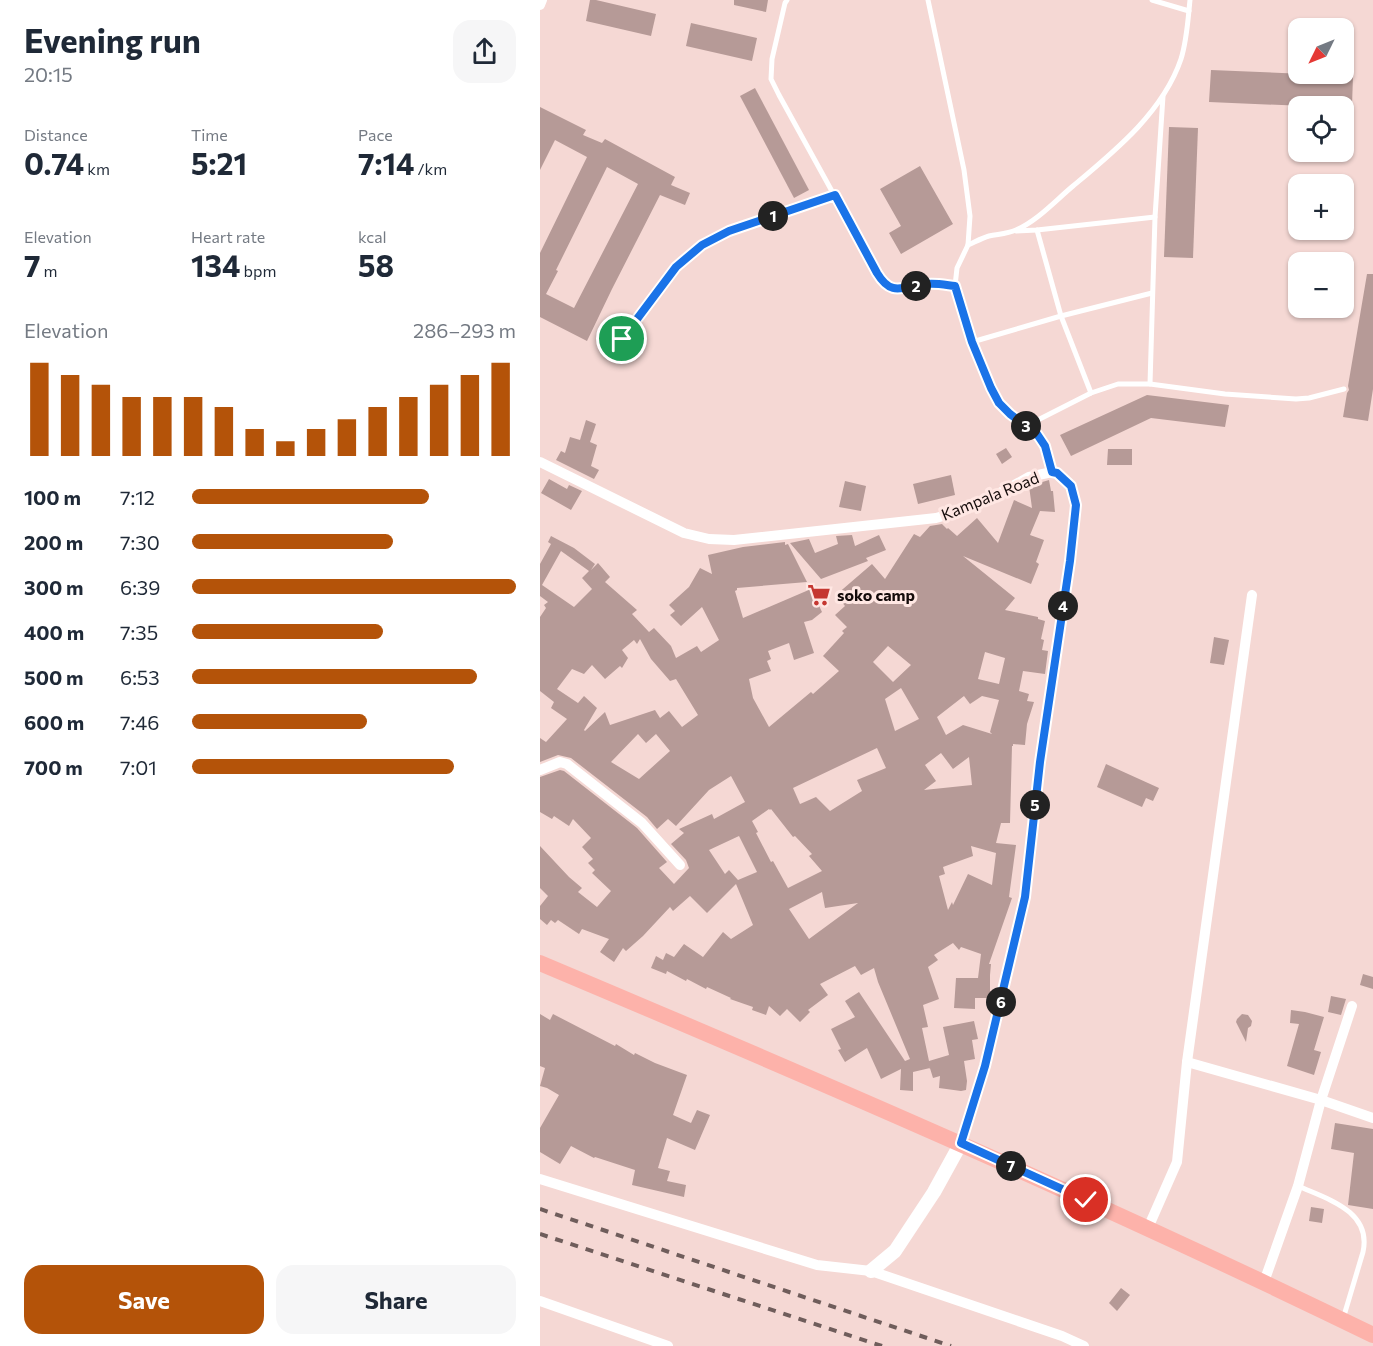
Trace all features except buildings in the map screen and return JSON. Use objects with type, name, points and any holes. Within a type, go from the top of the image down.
[{"type":"main road","points":[[540,963],[961,1143],[1264,1282],[1373,1335]]},
{"type":"street","points":[[540,5],[542,0]]},
{"type":"street","name":"Kampala Road","points":[[540,462],[684,533],[734,540],[936,518],[978,503],[1029,477],[1052,472],[1057,473],[1071,486],[1076,505],[1070,561],[1040,762],[1025,897],[985,1066],[961,1143]]},
{"type":"street","points":[[1148,1228],[1177,1162],[1187,1062],[1251,595]]},
{"type":"street","points":[[540,770],[560,762],[567,764],[642,823],[680,865]]},
{"type":"street","points":[[1264,1282],[1298,1186],[1321,1100],[1352,1006]]},
{"type":"street","points":[[1187,1062],[1321,1100],[1373,1118]]},
{"type":"street","points":[[871,1271],[895,1251],[934,1192],[961,1143]]},
{"type":"street","points":[[540,1179],[817,1265],[871,1271],[1062,1336],[1084,1346]]},
{"type":"street","points":[[540,1301],[668,1346]]},
{"type":"lane","points":[[787,0],[772,59],[771,79],[877,273],[888,286],[898,289],[927,284],[955,286]]},
{"type":"lane","points":[[928,0],[964,170],[970,216],[968,245],[957,268],[955,286],[972,342],[991,388],[999,403],[1037,434],[1045,446],[1052,472]]},
{"type":"lane","points":[[1152,0],[1189,11]]},
{"type":"lane","points":[[1014,231],[1028,224],[1132,134],[1162,96],[1181,58],[1190,0]]},
{"type":"lane","points":[[1150,384],[1155,217],[1162,96]]},
{"type":"lane","points":[[622,339],[676,267],[702,245],[729,231],[835,195]]},
{"type":"lane","points":[[968,245],[988,236],[1014,231],[1155,217]]},
{"type":"lane","points":[[1037,230],[1061,316],[1091,393]]},
{"type":"lane","points":[[972,342],[1152,293]]},
{"type":"lane","points":[[1026,426],[1091,393],[1118,384],[1150,384],[1225,394],[1296,399],[1324,395],[1344,388]]},
{"type":"lane","points":[[1298,1186],[1345,1208],[1360,1223],[1364,1233],[1366,1242],[1343,1320]]},
{"type":"railway","points":[[540,1209],[951,1346]]},
{"type":"railway","points":[[540,1234],[882,1346]]},
{"type":"place","name":"soko camp","points":[[819,595]]},
{"type":"route","points":[[622,339],[676,267],[702,245],[729,231],[835,195],[877,273],[888,286],[898,289],[927,284],[955,286],[972,342],[999,403],[1037,434],[1045,446],[1052,472],[1064,478],[1071,486],[1076,505],[1070,561],[1040,762],[1025,897],[985,1066],[961,1143],[1086,1200]]}]
